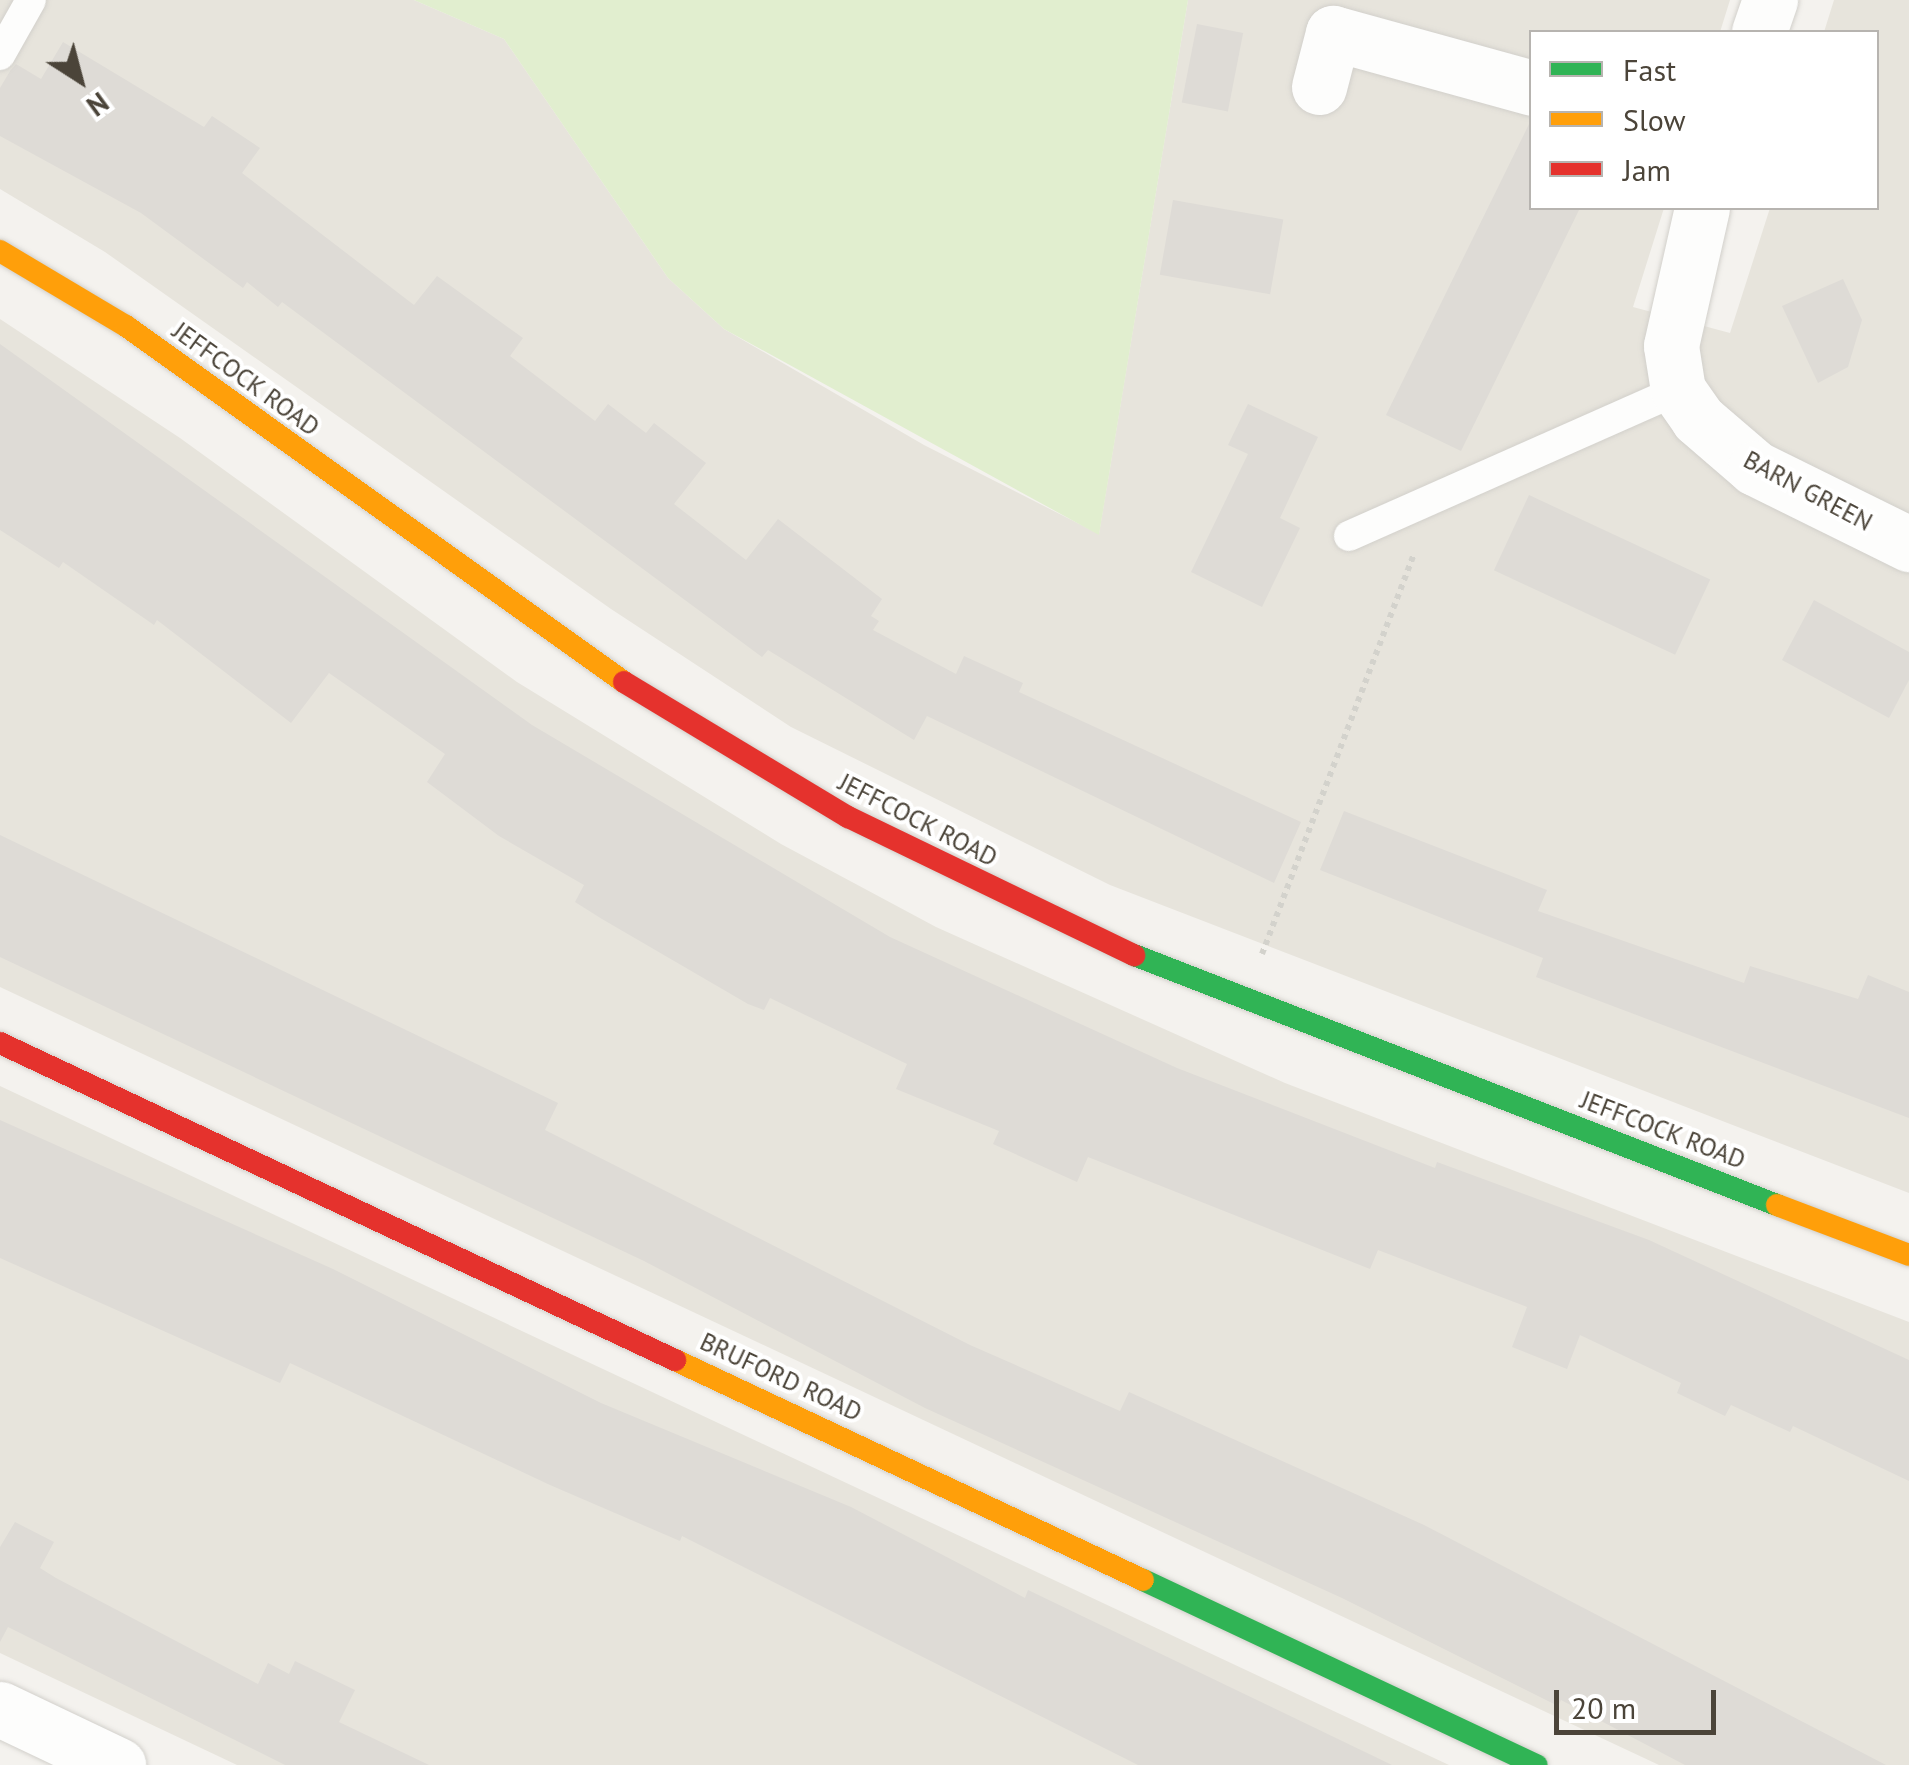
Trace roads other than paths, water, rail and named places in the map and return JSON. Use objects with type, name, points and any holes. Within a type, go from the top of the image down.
[{"type":"street","points":[[1760,30],[1770,0]]},
{"type":"street","points":[[1319,87],[1336,17],[1529,87]]},
{"type":"street","points":[[1678,390],[1671,346],[1702,210]]},
{"type":"street","name":"JEFFCOCK ROAD","points":[[0,251],[126,326],[478,584],[746,759],[1018,902],[1244,1002],[1909,1256]]},
{"type":"street","name":"BARN GREEN","points":[[1678,390],[1698,419],[1755,468],[1909,544]]},
{"type":"street","name":"BRUFORD ROAD","points":[[0,1043],[1537,1765]]},
{"type":"street","points":[[0,1710],[118,1765]]},
{"type":"lane","points":[[0,55],[32,0]]},
{"type":"lane","points":[[1350,536],[1678,390]]}]
